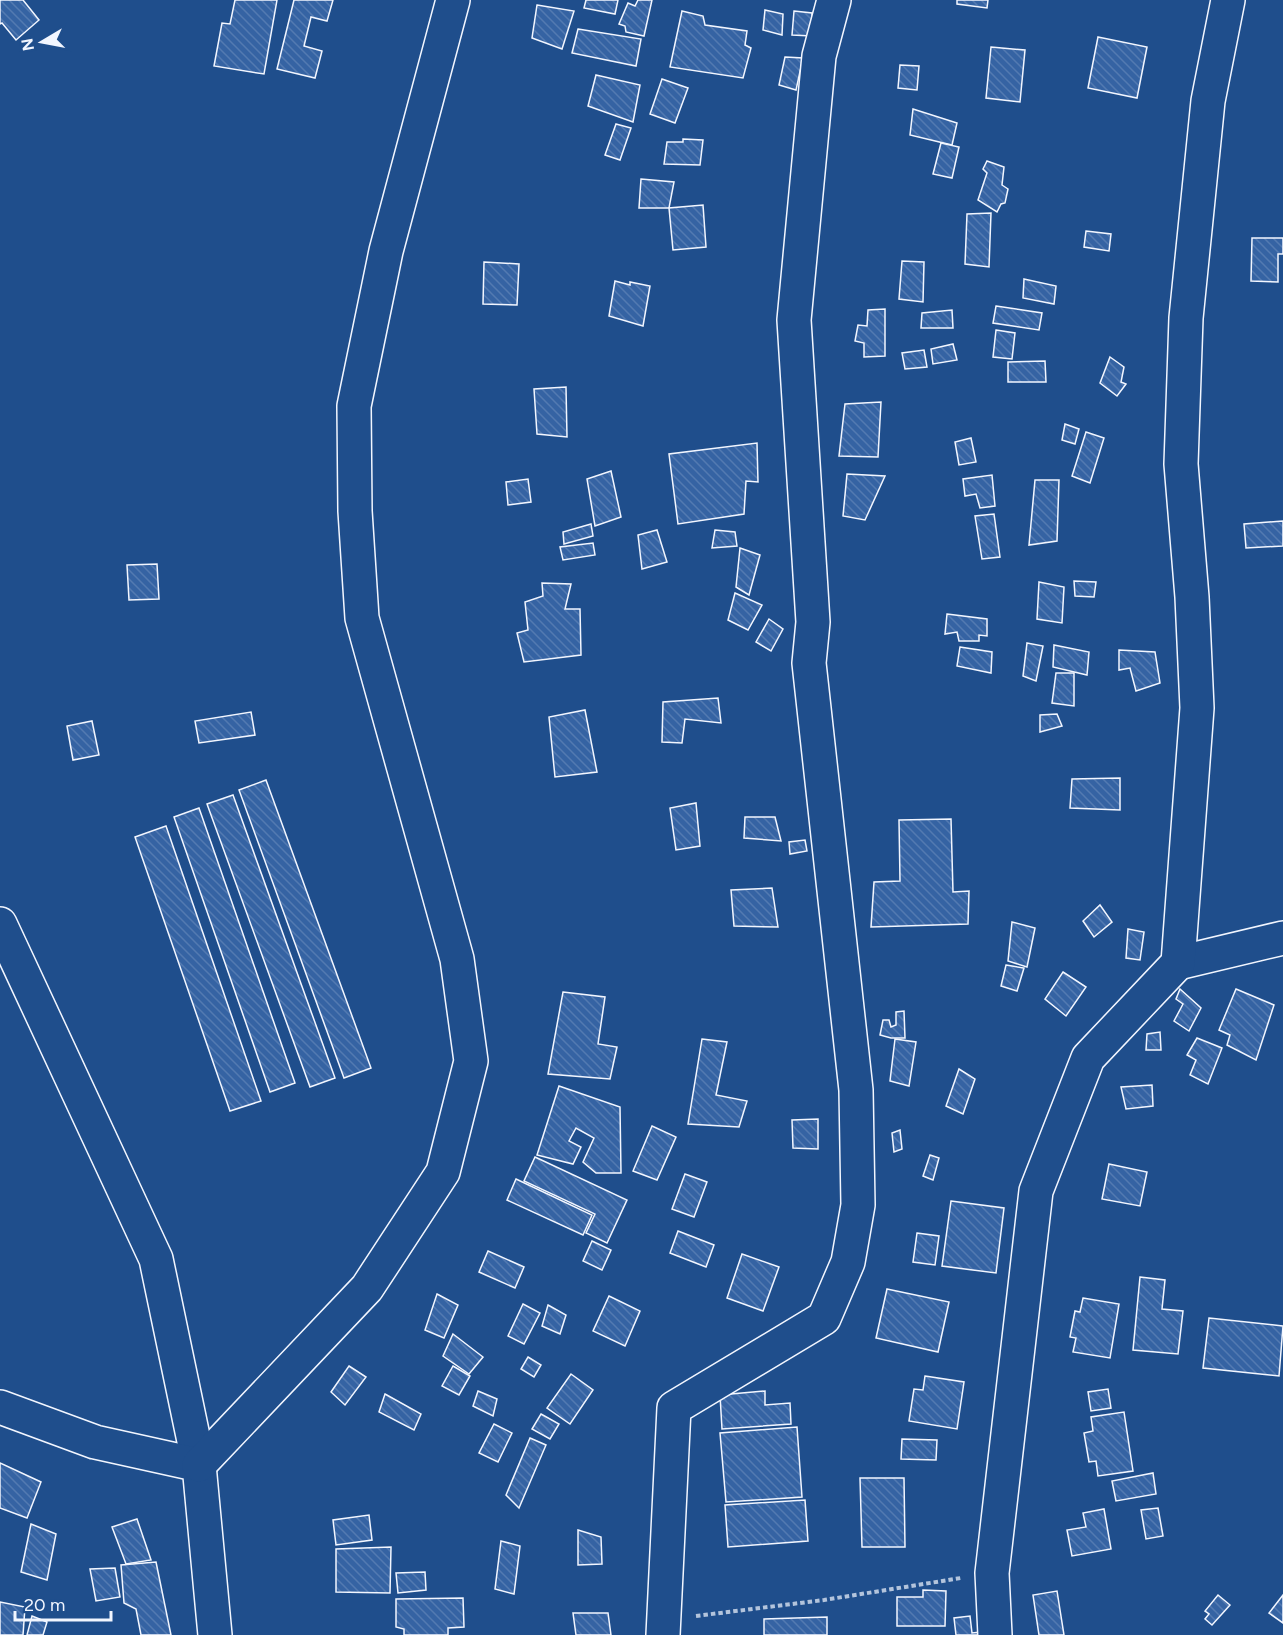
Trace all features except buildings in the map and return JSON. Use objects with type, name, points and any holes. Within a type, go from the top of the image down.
[{"type":"street","points":[[200,1465],[367,1288],[443,1172],[471,1061],[457,959],[362,618],[354,510],[354,406],[386,251],[453,0]]},
{"type":"street","points":[[663,1628],[674,1408],[824,1318],[848,1262],[858,1205],[856,1090],[809,663],[813,622],[794,320],[819,56],[834,0]]},
{"type":"street","points":[[1178,963],[1197,708],[1192,597],[1181,464],[1186,318],[1208,101],[1228,0]]},
{"type":"street","points":[[0,924],[156,1259],[200,1465],[215,1635]]},
{"type":"street","points":[[995,1635],[992,1573],[1036,1191],[1088,1058],[1178,963],[1283,938]]},
{"type":"street","points":[[0,1407],[95,1442],[200,1465]]},
{"type":"path","points":[[663,1628],[992,1573]]}]
